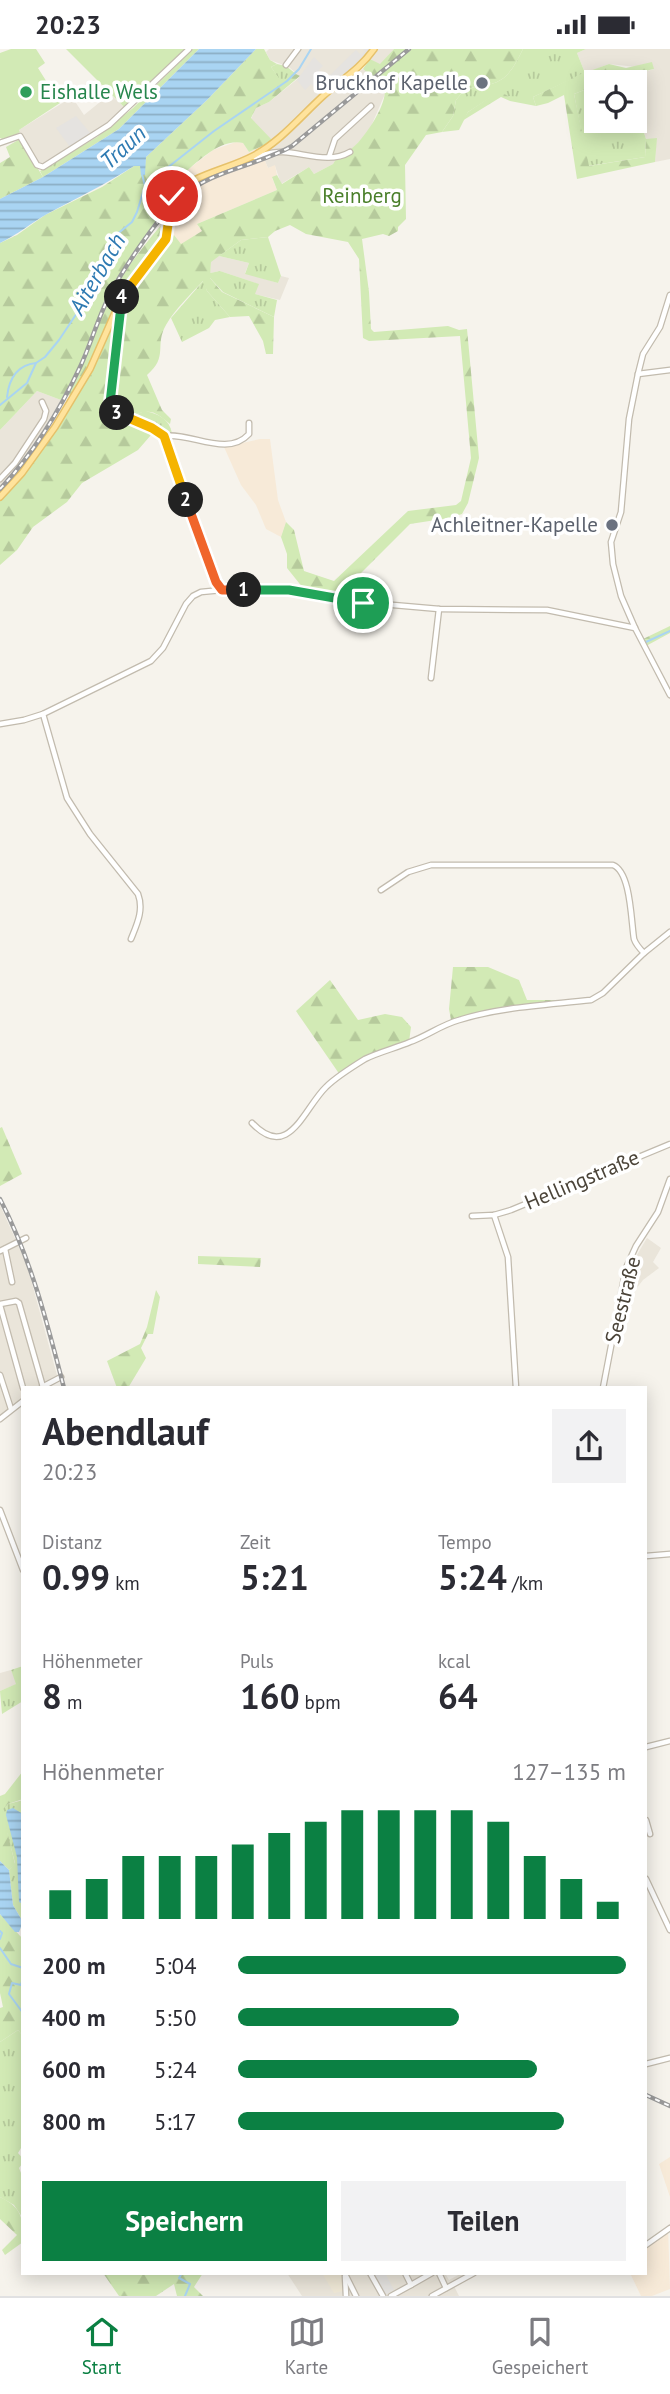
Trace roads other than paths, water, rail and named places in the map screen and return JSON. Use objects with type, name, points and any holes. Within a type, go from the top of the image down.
[{"type":"main road","points":[[0,497],[22,473],[55,427],[90,369],[121,299],[166,239],[172,196],[195,180],[251,157],[277,141],[321,98],[351,75],[374,49]]},
{"type":"street","points":[[0,143],[20,136],[37,165],[43,167],[109,125],[189,49]]},
{"type":"street","points":[[286,65],[298,49]]},
{"type":"street","points":[[329,157],[335,139],[371,106]]},
{"type":"street","points":[[251,157],[281,152],[342,157],[350,152]]},
{"type":"street","points":[[670,295],[660,327],[643,354],[638,374],[629,419],[621,512],[611,542],[616,579],[635,628],[670,695]]},
{"type":"street","points":[[121,299],[118,348],[110,403],[117,413],[164,436],[200,538],[222,590]]},
{"type":"street","points":[[638,374],[670,370]]},
{"type":"street","points":[[0,478],[15,463],[44,419],[46,411],[42,402]]},
{"type":"street","points":[[164,436],[173,435],[226,445],[243,441],[249,434],[249,423]]},
{"type":"street","points":[[0,724],[43,715],[151,661],[163,648],[186,604],[201,592],[289,590],[336,600],[439,609],[547,610],[635,628]]},
{"type":"street","points":[[430,678],[439,609]]},
{"type":"street","points":[[43,715],[67,798],[90,834],[138,894],[141,908],[131,939]]},
{"type":"street","points":[[381,890],[408,872],[431,865],[613,865],[622,873],[635,940],[644,953]]},
{"type":"street","points":[[252,1123],[267,1135],[285,1135],[297,1128],[313,1101],[327,1085],[367,1058],[413,1042],[461,1019],[591,1000],[603,993],[670,932]]},
{"type":"street","name":"Hellingstraße","points":[[472,1216],[494,1215],[520,1207],[670,1144]]},
{"type":"street","name":"Seestraße","points":[[603,1386],[626,1268],[636,1246],[659,1212],[670,1179]]},
{"type":"street","points":[[494,1215],[508,1257],[516,1386]]},
{"type":"street","points":[[12,1282],[3,1250],[26,1238]]},
{"type":"street","points":[[22,1386],[0,1304],[16,1301],[19,1303],[42,1386]]},
{"type":"street","points":[[0,1375],[11,1409]]},
{"type":"street","points":[[44,1386],[61,1377]]},
{"type":"street","points":[[0,1419],[21,1402]]},
{"type":"street","points":[[0,1510],[21,1565]]},
{"type":"street","points":[[647,1556],[670,1554]]},
{"type":"street","points":[[647,1747],[670,1741]]},
{"type":"street","points":[[647,1824],[650,1834]]},
{"type":"street","points":[[647,1881],[670,1930]]},
{"type":"street","points":[[647,2064],[670,2058]]},
{"type":"street","points":[[647,2244],[670,2228]]},
{"type":"street","points":[[345,2275],[346,2296]]},
{"type":"street","points":[[346,2275],[356,2296]]},
{"type":"street","points":[[371,2275],[383,2296]]},
{"type":"street","points":[[406,2275],[411,2285]]},
{"type":"street","points":[[391,2296],[428,2275]]},
{"type":"street","points":[[440,2275],[446,2288]]},
{"type":"street","points":[[432,2296],[470,2275]]},
{"type":"water","name":"Traun","points":[[199,49],[256,49],[146,157],[145,175],[141,175],[140,166],[134,166],[0,243],[0,199],[43,177],[119,129]]},
{"type":"water","points":[[13,1808],[21,1813],[21,1903],[17,1857],[7,1810]]},
{"type":"water","points":[[0,1861],[9,1870],[13,1905],[21,1919],[19,1932],[15,1932],[0,1914]]},
{"type":"waterway","name":"Aiterbach","points":[[0,405],[27,383],[36,363],[45,357],[59,340],[105,264],[116,235],[132,222],[144,189],[149,183],[155,182],[162,172],[214,131],[287,81],[299,69],[311,49]]},
{"type":"waterway","points":[[142,174],[145,186]]},
{"type":"waterway","name":"Aiterbach","points":[[7,397],[15,374],[29,364],[36,363]]},
{"type":"waterway","points":[[646,642],[670,631]]},
{"type":"waterway","name":"Aiterbach","points":[[0,1931],[0,1939]]},
{"type":"waterway","name":"Aiterbach","points":[[0,1948],[11,1964],[21,1967]]},
{"type":"waterway","name":"Aiterbach","points":[[21,1985],[12,1983],[9,1994],[21,2010]]},
{"type":"waterway","name":"Aiterbach","points":[[181,2275],[179,2278],[190,2284],[185,2296]]},
{"type":"railway","points":[[0,489],[24,461],[55,415],[81,365],[111,293],[139,248],[172,206],[206,180],[292,146],[409,49]]},
{"type":"railway","points":[[0,1199],[29,1268],[63,1386]]},
{"type":"railway","points":[[647,2095],[670,2106]]},
{"type":"place","name":"Bruckhof Kapelle","points":[[482,83]]},
{"type":"place","name":"Eishalle Wels","points":[[26,92]]},
{"type":"place","name":"Achleitner-Kapelle","points":[[612,525]]},
{"type":"park label","name":"Reinberg","points":[[362,196]]}]
